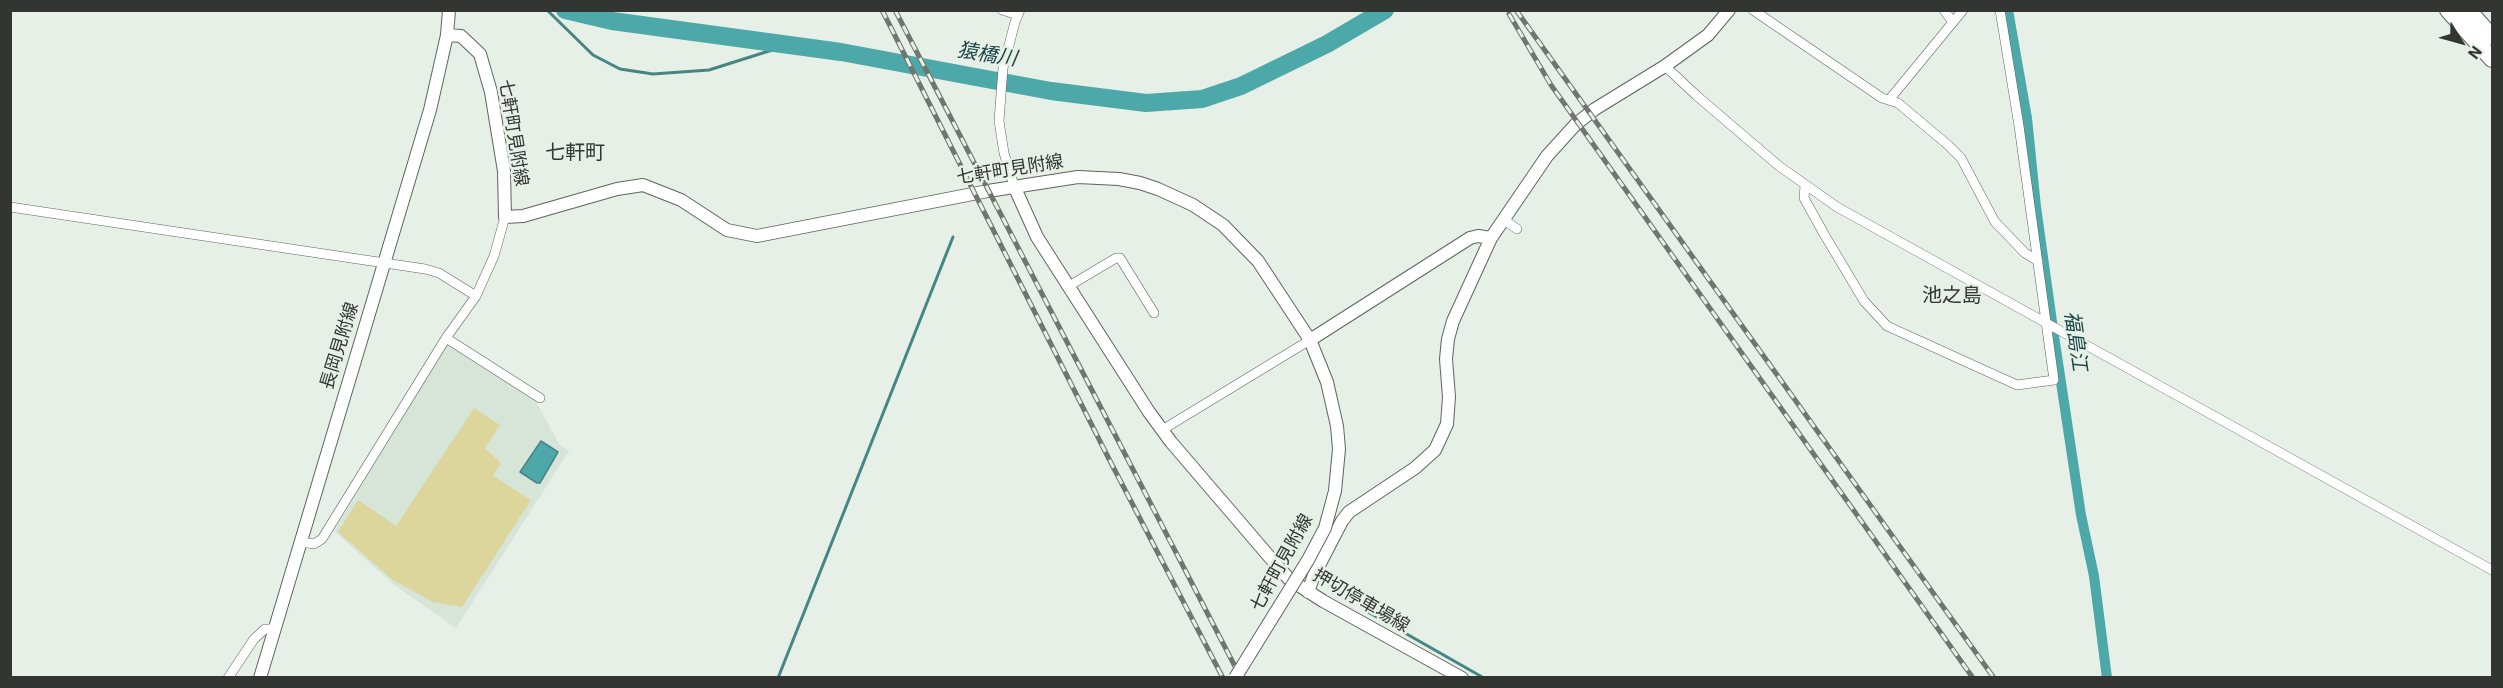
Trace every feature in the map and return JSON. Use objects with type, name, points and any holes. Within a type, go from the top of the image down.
[{"type":"highway","points":[[2448,10],[2493,59]]},
{"type":"highway","points":[[2468,10],[2493,37]]},
{"type":"main road","name":"長岡見附線","points":[[260,678],[430,110],[449,10]]},
{"type":"main road","points":[[1308,592],[1314,575],[1349,512],[1427,459],[1442,437],[1447,424],[1449,397],[1446,359],[1448,339],[1466,289],[1491,238],[1547,156],[1576,124],[1708,35],[1729,10]]},
{"type":"main road","name":"七軒町見附線","points":[[447,29],[461,36],[480,54],[491,92],[504,171],[505,217],[523,216],[617,189],[643,185],[681,200],[727,230],[757,236],[1014,186],[1078,177],[1119,179],[1158,189],[1193,205],[1223,225],[1258,261],[1310,340],[1327,382],[1337,426],[1338,460],[1335,491],[1325,528],[1308,560],[1235,678]]},
{"type":"main road","name":"押切停車場線","points":[[1014,186],[1037,237],[1162,430],[1289,579],[1308,592],[1462,678]]},
{"type":"main road","points":[[1310,340],[1470,238],[1478,236],[1491,238]]},
{"type":"street","points":[[1002,10],[1019,13],[1010,38],[1000,91],[999,121],[1004,153],[1014,186]]},
{"type":"street","points":[[1753,10],[1882,98],[1906,108],[1961,158],[1995,222],[2025,253],[2038,261]]},
{"type":"street","points":[[1944,10],[1952,21]]},
{"type":"street","points":[[1889,100],[1963,10]]},
{"type":"street","points":[[1805,186],[1804,198],[1824,234],[1864,301],[1887,326],[2017,385],[2054,380],[2000,10]]},
{"type":"street","points":[[1665,66],[1697,96],[1805,186],[1837,207],[2493,570]]},
{"type":"street","points":[[10,207],[439,273],[476,296]]},
{"type":"street","points":[[300,542],[314,544],[322,538],[446,338],[476,296],[494,256],[505,217]]},
{"type":"street","points":[[1503,219],[1517,230]]},
{"type":"street","points":[[1069,286],[1116,258],[1120,258],[1154,313]]},
{"type":"street","points":[[446,338],[540,398]]},
{"type":"street","points":[[1162,430],[1310,340]]},
{"type":"street","points":[[228,678],[261,632],[265,629],[274,629]]},
{"type":"shaded area","points":[[447,344],[535,400],[559,444],[569,451],[456,628],[392,583],[334,531]]},
{"type":"shaded area","points":[[474,408],[500,425],[485,448],[501,463],[493,476],[531,500],[462,607],[433,602],[393,580],[338,532],[358,500],[396,526]]},
{"type":"water","points":[[541,441],[558,452],[540,483],[537,483],[520,472]]},
{"type":"waterway","points":[[547,10],[593,55],[620,69],[653,74],[709,70],[769,51],[798,47],[815,49]]},
{"type":"waterway","name":"猿橋川","points":[[565,10],[612,21],[841,52],[1051,91],[1146,103],[1202,99],[1241,86],[1327,44],[1385,10]]},
{"type":"waterway","name":"福島江","points":[[2008,10],[2027,118],[2036,207],[2054,336],[2081,515],[2094,576],[2107,678]]},
{"type":"waterway","points":[[778,678],[953,237]]},
{"type":"waterway","points":[[1368,612],[1484,678]]},
{"type":"railway","points":[[882,10],[1109,459],[1223,678]]},
{"type":"railway","points":[[895,10],[1241,678]]},
{"type":"railway","points":[[1516,10],[1994,678]]},
{"type":"railway","points":[[1509,14],[1551,85],[1973,678]]},
{"type":"district","name":"七軒町","points":[[575,153]]},
{"type":"district","name":"池之島","points":[[1952,296]]}]
